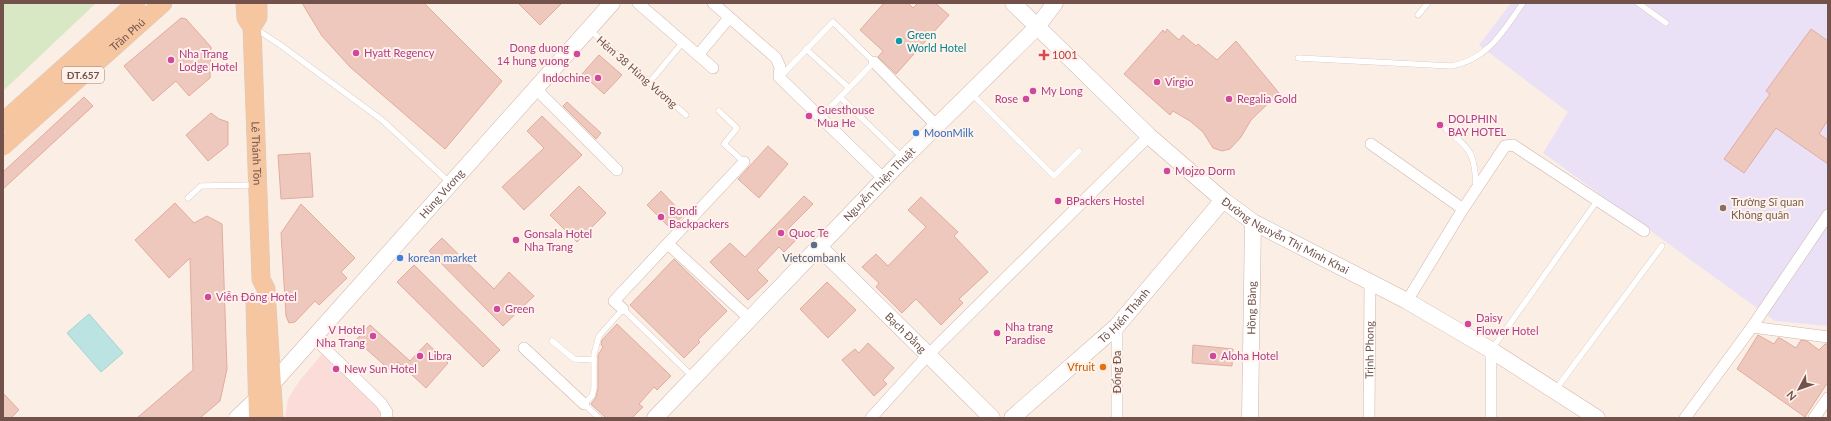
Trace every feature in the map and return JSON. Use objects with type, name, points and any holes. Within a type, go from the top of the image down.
[{"type":"main road","name":"Trần Phú","points":[[3,122],[136,3]]},
{"type":"main road","name":"Trần Phú","points":[[3,146],[163,3]]},
{"type":"main road","name":"Lê Thánh Tôn","points":[[247,5],[246,18],[252,28],[261,279],[266,289],[274,418]]},
{"type":"main road","name":"Lê Thánh Tôn","points":[[258,418],[255,289],[261,279]]},
{"type":"main road","points":[[257,399],[272,384]]},
{"type":"street","name":"Hùng Vương","points":[[272,384],[612,3]]},
{"type":"street","points":[[638,3],[713,68]]},
{"type":"street","points":[[713,3],[776,58],[780,67],[779,77],[884,179]]},
{"type":"street","name":"Đường Nguyễn Thị Minh Khai","points":[[1013,3],[1149,136],[1224,200],[1253,222],[1407,301],[1491,350],[1597,418]]},
{"type":"street","name":"Nguyễn Thiện Thuật","points":[[662,416],[694,378],[884,179],[1037,27],[1055,3]]},
{"type":"street","points":[[698,55],[730,18]]},
{"type":"street","points":[[874,62],[937,126]]},
{"type":"street","points":[[536,89],[617,170]]},
{"type":"street","points":[[871,418],[928,355],[1149,136]]},
{"type":"street","points":[[1371,144],[1463,209]]},
{"type":"street","points":[[1407,301],[1463,209],[1506,146],[1509,145],[1513,145],[1644,231]]},
{"type":"street","points":[[624,309],[614,301],[744,162]]},
{"type":"street","name":"Tô Hiến Thành","points":[[1012,418],[1117,326],[1224,200]]},
{"type":"street","points":[[1685,418],[1752,327],[1828,215]]},
{"type":"street","name":"Hồng Bàng","points":[[1250,418],[1253,222]]},
{"type":"street","points":[[668,244],[750,319]]},
{"type":"street","name":"Bạch Đằng","points":[[819,247],[992,418]]},
{"type":"street","name":"Trịnh Phong","points":[[1369,418],[1370,282]]},
{"type":"street","name":"Đống Đa","points":[[1117,326],[1117,418]]},
{"type":"street","points":[[1752,327],[1828,337]]},
{"type":"street","points":[[313,337],[381,403],[387,412],[386,418]]},
{"type":"street","points":[[524,348],[584,404]]},
{"type":"street","points":[[1490,418],[1491,350]]},
{"type":"street","points":[[1814,418],[1828,398]]},
{"type":"street","points":[[237,418],[257,399]]},
{"type":"lane","points":[[1418,15],[1428,3]]},
{"type":"lane","points":[[1298,58],[1451,66],[1463,64],[1475,59],[1488,50],[1524,3]]},
{"type":"lane","points":[[1638,3],[1666,23]]},
{"type":"lane","points":[[779,77],[833,22],[874,62],[820,118]]},
{"type":"lane","points":[[252,28],[279,44],[382,120],[451,184]]},
{"type":"lane","name":"Hẻm 38 Hùng Vương","points":[[588,29],[686,115]]},
{"type":"lane","points":[[649,83],[683,42]]},
{"type":"lane","points":[[806,49],[849,88]]},
{"type":"lane","points":[[971,92],[1054,176],[1079,151]]},
{"type":"lane","points":[[840,98],[904,159]]},
{"type":"lane","points":[[719,111],[737,128],[724,144],[744,162]]},
{"type":"lane","points":[[1446,129],[1465,144],[1475,165],[1477,189]]},
{"type":"lane","points":[[188,198],[201,186],[258,185]]},
{"type":"lane","points":[[1491,350],[1597,201]]},
{"type":"lane","points":[[1554,391],[1662,246]]},
{"type":"lane","points":[[599,418],[584,404],[592,396],[594,388],[594,360],[599,336],[624,309],[694,378]]},
{"type":"lane","points":[[552,341],[574,359],[594,360]]},
{"type":"shaded area","name":"Trường Sĩ quan Không quân","points":[[1511,3],[1828,3],[1828,326],[1775,321],[1543,153],[1568,112],[1479,45]]},
{"type":"shaded area","points":[[324,352],[391,407],[386,418],[285,418],[288,399],[300,380]]},
{"type":"green space","points":[[3,3],[96,3],[3,91]]},
{"type":"water","points":[[89,314],[123,353],[101,372],[67,333]]},
{"type":"building","points":[[302,3],[424,3],[502,81],[445,149],[350,67],[322,36]]},
{"type":"building","points":[[518,3],[562,3],[540,25]]},
{"type":"building","name":"Green World Hotel","points":[[884,3],[908,3],[913,8],[918,3],[935,3],[949,15],[896,74],[878,57],[883,51],[860,30]]},
{"type":"building","name":"Nha Trang Lodge Hotel","points":[[181,18],[186,19],[211,47],[210,78],[189,96],[176,81],[153,101],[124,66]]},
{"type":"building","points":[[1167,29],[1179,40],[1183,35],[1196,46],[1198,44],[1217,60],[1236,41],[1279,93],[1251,120],[1241,137],[1230,149],[1222,151],[1213,148],[1203,132],[1190,121],[1173,111],[1170,115],[1124,74],[1163,30],[1165,33]]},
{"type":"building","points":[[1811,29],[1828,41],[1828,120],[1819,134],[1828,140],[1828,164],[1776,128],[1744,173],[1724,159],[1770,94],[1766,91]]},
{"type":"building","points":[[599,55],[622,75],[604,94],[582,74]]},
{"type":"building","points":[[84,97],[93,106],[3,189],[3,172]]},
{"type":"building","points":[[567,102],[601,133],[596,139],[563,106]]},
{"type":"building","points":[[211,113],[219,119],[228,122],[228,145],[208,161],[186,135]]},
{"type":"building","points":[[542,116],[582,155],[524,210],[502,187],[544,148],[527,131]]},
{"type":"building","points":[[768,146],[788,164],[759,198],[738,179]]},
{"type":"building","points":[[310,153],[313,197],[281,199],[278,155]]},
{"type":"building","points":[[579,186],[606,213],[577,242],[550,215]]},
{"type":"building","points":[[661,191],[684,215],[670,228],[647,205]]},
{"type":"building","points":[[804,196],[813,204],[789,228],[799,237],[784,252],[779,247],[757,270],[768,281],[748,300],[710,262],[730,243],[745,257]]},
{"type":"building","points":[[921,197],[958,232],[954,236],[988,272],[959,299],[963,303],[941,325],[916,299],[902,313],[876,287],[879,283],[862,267],[876,254],[888,266],[926,227],[908,210]]},
{"type":"building","name":"Viễn Đông Hotel","points":[[175,203],[194,223],[207,216],[222,224],[227,369],[220,401],[200,418],[137,418],[193,370],[190,258],[169,278],[135,240]]},
{"type":"building","points":[[301,204],[355,258],[341,272],[347,278],[319,305],[315,301],[295,322],[289,323],[286,316],[281,233]]},
{"type":"building","points":[[442,238],[494,289],[509,272],[534,296],[503,326],[429,251]]},
{"type":"building","points":[[674,259],[727,311],[698,340],[700,342],[684,358],[630,305]]},
{"type":"building","points":[[414,265],[500,350],[483,367],[397,282]]},
{"type":"building","points":[[827,282],[856,310],[828,338],[800,309]]},
{"type":"building","points":[[617,324],[671,376],[657,390],[654,387],[639,404],[643,407],[632,418],[606,418],[591,404],[596,397],[598,389],[598,355],[603,347],[601,345],[602,340]]},
{"type":"building","points":[[370,325],[410,361],[427,343],[448,363],[426,388],[398,362],[390,370],[356,340]]},
{"type":"building","points":[[1758,335],[1774,344],[1778,338],[1780,338],[1796,348],[1801,340],[1807,341],[1819,350],[1825,344],[1828,344],[1828,382],[1805,417],[1737,369]]},
{"type":"building","points":[[868,343],[894,368],[883,380],[887,384],[874,396],[842,360],[855,349],[859,353]]},
{"type":"building","name":"Aloha Hotel","points":[[1193,345],[1233,349],[1232,366],[1192,363]]},
{"type":"building","points":[[3,393],[19,410],[11,418],[3,418]]},
{"type":"place","name":"Green World Hotel","points":[[899,41]]},
{"type":"place","name":"Hyatt Regency","points":[[356,53]]},
{"type":"place","name":"Dong duong 14 hung vuong","points":[[577,54]]},
{"type":"place","name":"1001","points":[[1044,55]]},
{"type":"place","name":"Nha Trang Lodge Hotel","points":[[171,60]]},
{"type":"place","name":"Indochine","points":[[598,78]]},
{"type":"place","name":"Virgio","points":[[1157,82]]},
{"type":"place","name":"My Long","points":[[1033,91]]},
{"type":"place","name":"Rose","points":[[1026,99]]},
{"type":"place","name":"Regalia Gold","points":[[1229,99]]},
{"type":"place","name":"Guesthouse Mua He","points":[[809,116]]},
{"type":"place","name":"DOLPHIN BAY HOTEL","points":[[1440,125]]},
{"type":"place","name":"MoonMilk","points":[[916,133]]},
{"type":"place","name":"Mojzo Dorm","points":[[1167,171]]},
{"type":"place","name":"BPackers Hostel","points":[[1058,201]]},
{"type":"place","name":"Trường Sĩ quan Không quân","points":[[1723,208]]},
{"type":"place","name":"Bondi Backpackers","points":[[661,217]]},
{"type":"place","name":"Quoc Te","points":[[781,233]]},
{"type":"place","name":"Gonsala Hotel Nha Trang","points":[[516,240]]},
{"type":"place","name":"Vietcombank","points":[[814,245]]},
{"type":"place","name":"korean market","points":[[400,258]]},
{"type":"place","name":"Viễn Đông Hotel","points":[[208,297]]},
{"type":"place","name":"Green","points":[[497,309]]},
{"type":"place","name":"Daisy Flower Hotel","points":[[1468,324]]},
{"type":"place","name":"Nha trang Paradise","points":[[997,333]]},
{"type":"place","name":"V Hotel Nha Trang","points":[[373,336]]},
{"type":"place","name":"Libra","points":[[420,356]]},
{"type":"place","name":"Aloha Hotel","points":[[1213,356]]},
{"type":"place","name":"Vfruit","points":[[1103,367]]},
{"type":"place","name":"New Sun Hotel","points":[[336,369]]}]
